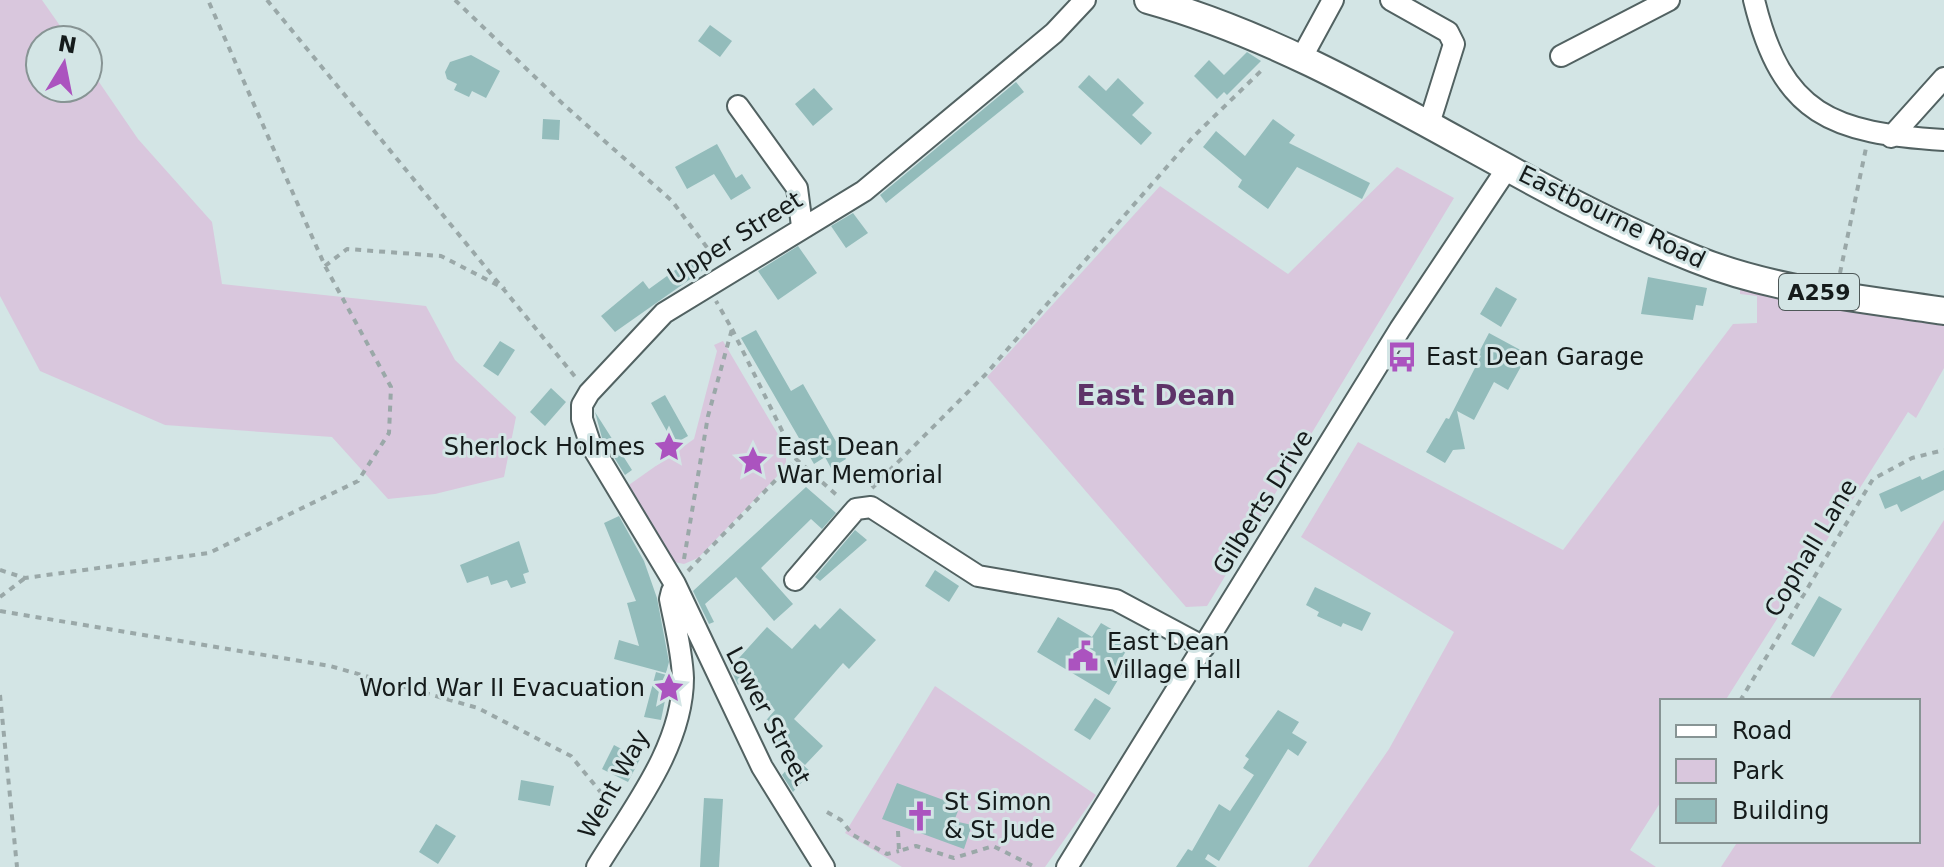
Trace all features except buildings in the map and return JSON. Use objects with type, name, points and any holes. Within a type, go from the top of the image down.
[{"type":"main road","name":"A259","points":[[1161,2],[1211,18],[1291,52]]},
{"type":"main road","name":"Eastbourne Road","points":[[1291,52],[1631,232],[1696,260],[1748,277],[1836,295],[1944,311]]},
{"type":"street","name":"Upper Street","points":[[589,393],[664,313],[802,226],[864,191],[1054,33],[1085,0]]},
{"type":"street","points":[[1291,52],[1333,0]]},
{"type":"street","points":[[1391,0],[1448,32],[1454,44],[1429,124]]},
{"type":"street","points":[[1561,56],[1669,0]]},
{"type":"street","points":[[1754,0],[1764,41],[1783,78],[1805,102],[1831,121],[1869,133],[1944,140]]},
{"type":"street","points":[[1891,137],[1944,78]]},
{"type":"street","points":[[738,106],[797,188],[802,226]]},
{"type":"street","name":"Gilberts Drive","points":[[1067,867],[1400,329],[1508,167]]},
{"type":"street","points":[[589,393],[582,405],[582,419],[590,443],[675,584]]},
{"type":"street","points":[[795,580],[856,509],[871,507],[978,576],[1116,600],[1204,647]]},
{"type":"street","name":"Went Way","points":[[597,867],[653,775],[680,705],[681,652],[670,599],[675,584]]},
{"type":"street","name":"Lower Street","points":[[675,584],[762,767],[824,867]]},
{"type":"path","points":[[0,570],[25,578],[209,553],[358,481],[389,433],[391,387],[325,266],[208,0]]},
{"type":"path","points":[[267,0],[589,393]]},
{"type":"path","points":[[455,0],[562,103],[672,201],[726,274]]},
{"type":"path","points":[[706,285],[732,329],[796,459],[856,509],[985,375],[1193,137],[1270,62],[1291,52]]},
{"type":"path","points":[[1836,295],[1869,133]]},
{"type":"path","points":[[325,266],[347,249],[441,256],[507,290]]},
{"type":"path","points":[[675,584],[688,548],[708,416],[732,329]]},
{"type":"path","name":"Cophall Lane","points":[[1741,699],[1873,479],[1912,458],[1944,450]]},
{"type":"path","points":[[675,584],[796,459]]},
{"type":"path","points":[[0,597],[25,578]]},
{"type":"path","points":[[0,611],[330,666],[478,708],[571,756],[625,822]]},
{"type":"path","points":[[0,695],[17,867]]},
{"type":"path","points":[[827,812],[841,820],[853,835],[887,854],[916,846],[954,858],[993,846],[1035,867]]},
{"type":"path","points":[[898,831],[899,851]]},
{"type":"green space","points":[[0,0],[42,0],[59,24],[24,24],[24,104],[104,104],[104,89],[138,139],[212,222],[222,284],[426,306],[455,360],[516,417],[504,477],[435,494],[388,499],[332,437],[165,425],[40,371],[0,296]]},
{"type":"green space","points":[[1397,167],[1454,198],[1207,606],[1186,607],[987,377],[1160,186],[1288,274]]},
{"type":"green space","points":[[1740,289],[1944,316],[1944,368],[1916,418],[1908,412],[1726,699],[1660,699],[1660,803],[1630,850],[1656,867],[1308,867],[1389,749],[1454,632],[1301,537],[1358,442],[1563,550],[1733,324],[1757,323],[1757,296],[1740,294]]},
{"type":"green space","points":[[723,341],[786,448],[786,467],[698,558],[684,564],[674,562],[626,487],[694,439],[717,351],[714,345]]},
{"type":"green space","points":[[1944,520],[1944,867],[1721,867],[1737,843],[1920,843],[1920,699],[1829,699]]},
{"type":"green space","points":[[935,686],[1096,795],[1045,867],[902,867],[845,833]]},
{"type":"place","name":"East Dean Garage","points":[[1402,357]]},
{"type":"place","name":"Sherlock Holmes","points":[[669,447]]},
{"type":"place","name":"East Dean War Memorial","points":[[753,461]]},
{"type":"place","name":"East Dean Village Hall","points":[[1083,656]]},
{"type":"place","name":"World War II Evacuation","points":[[669,688]]},
{"type":"place","name":"St Simon & St Jude","points":[[920,816]]},
{"type":"district","name":"East Dean","points":[[1156,395]]}]
